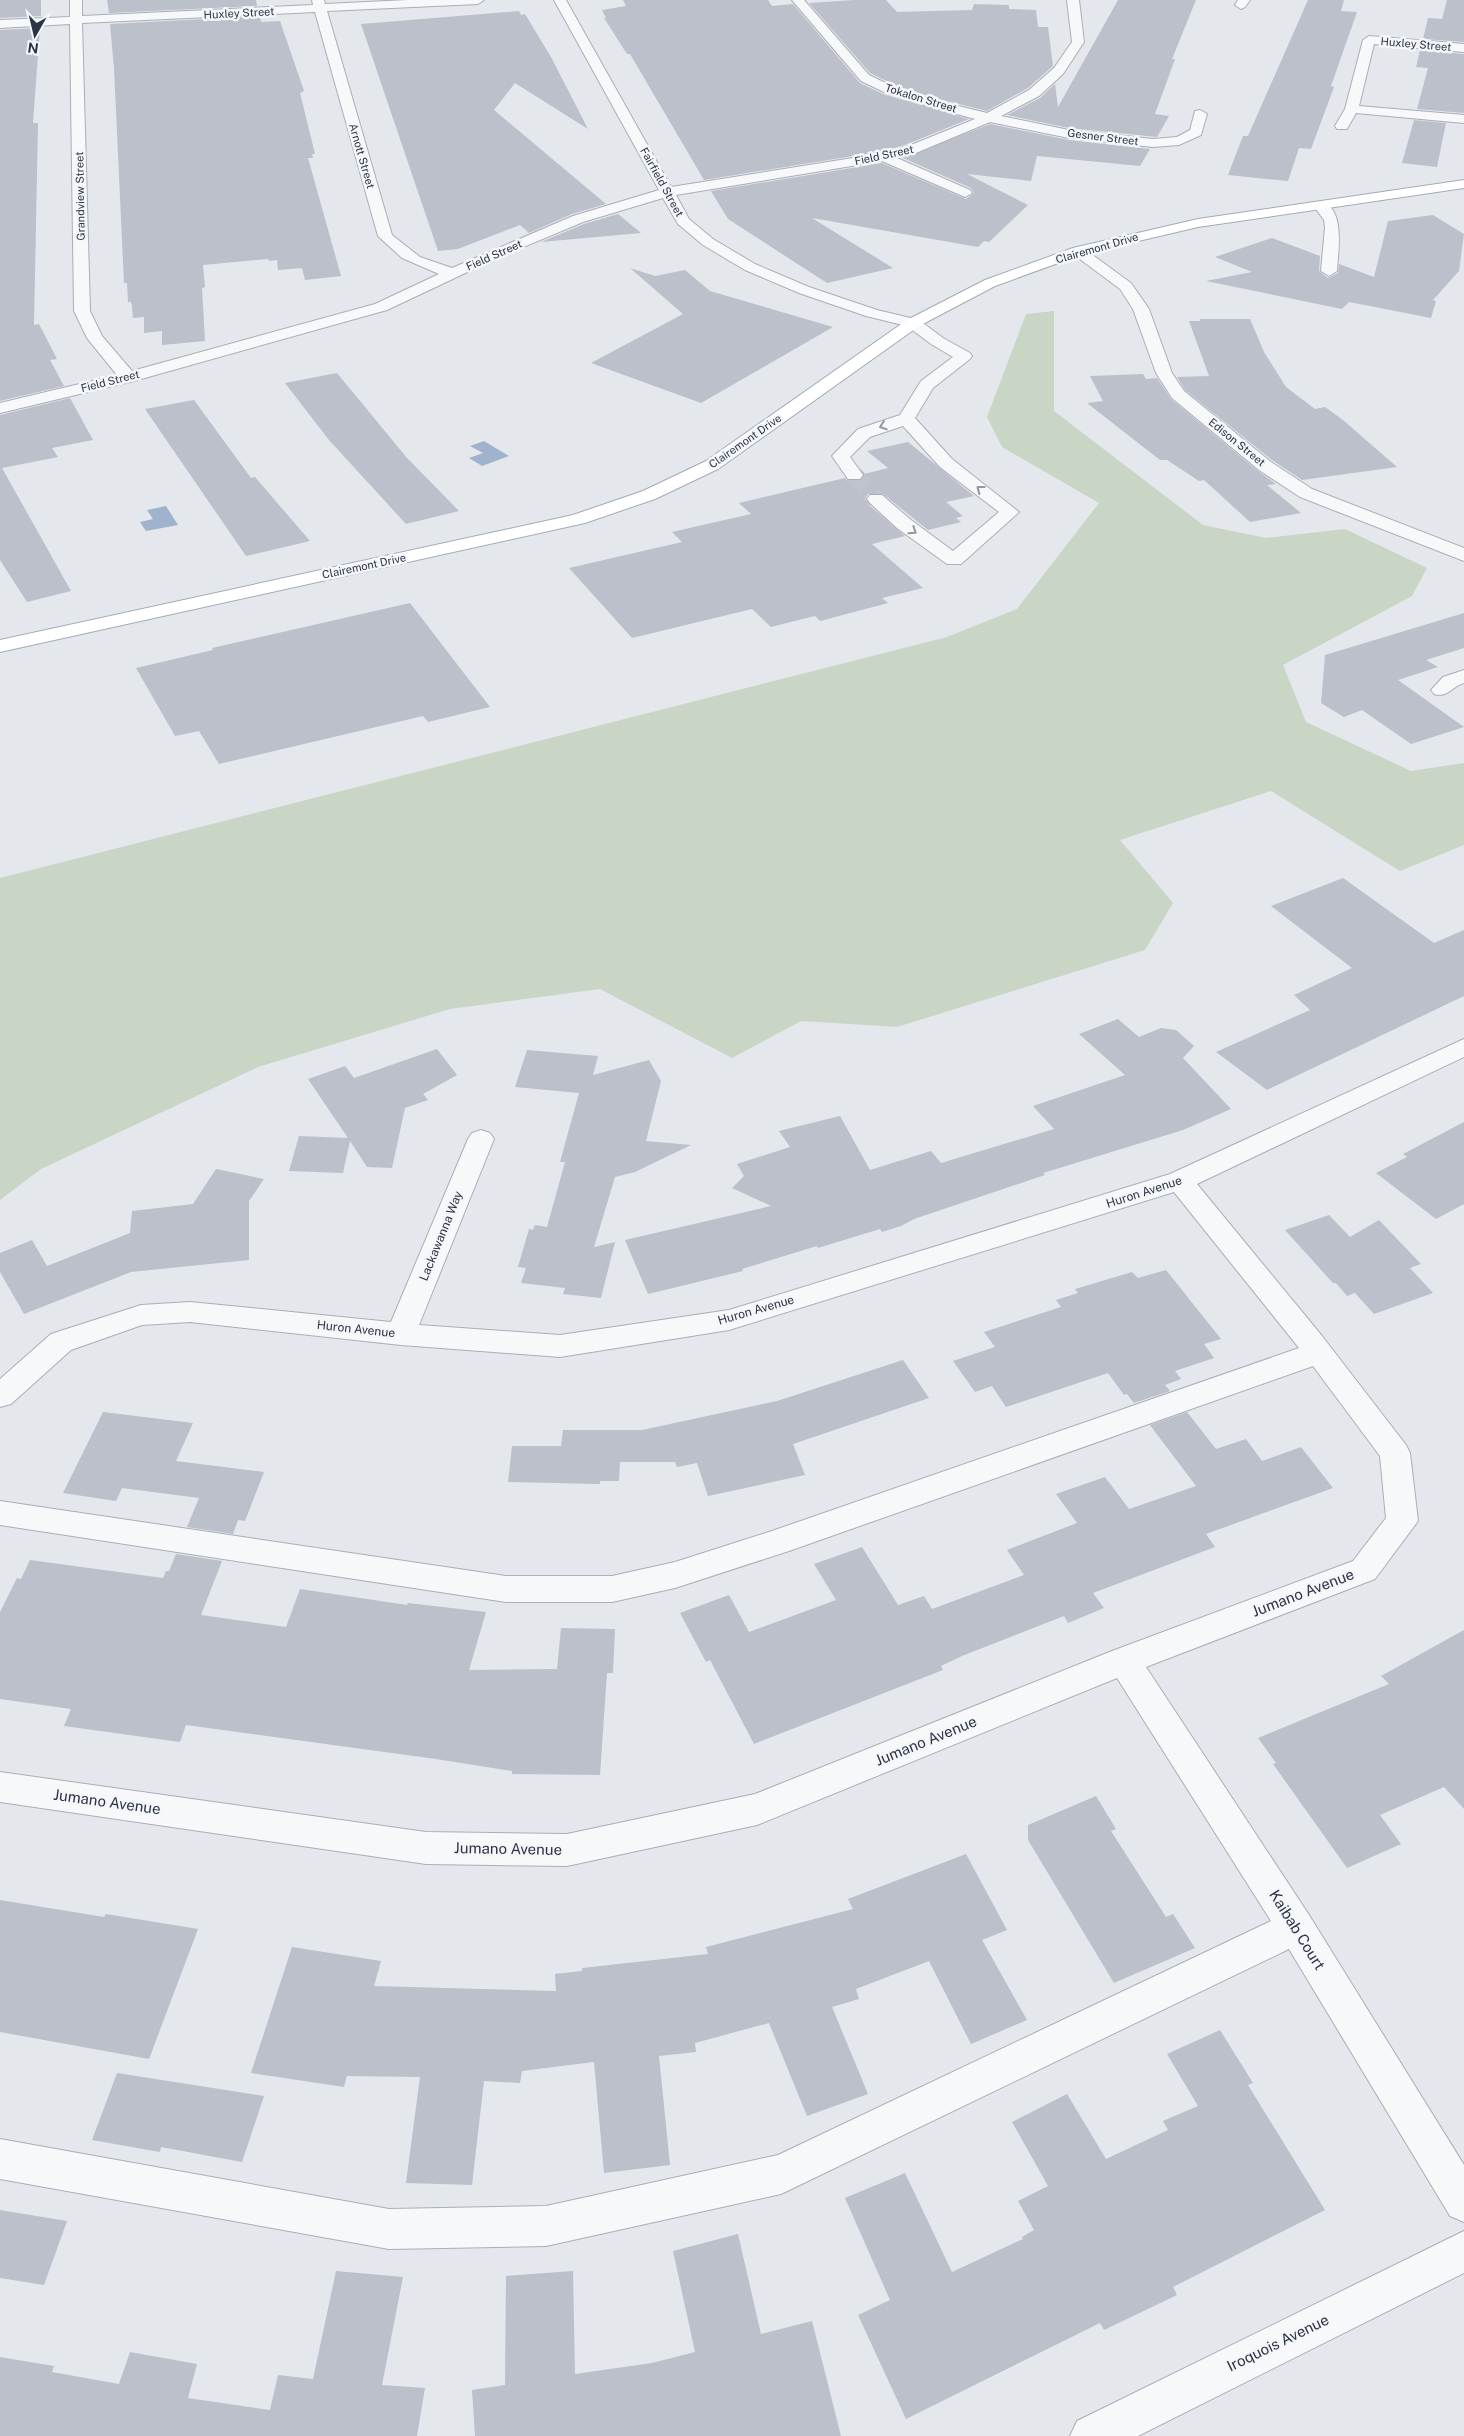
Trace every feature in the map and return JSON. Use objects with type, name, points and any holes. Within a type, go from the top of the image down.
[{"type":"main road","name":"Clairemont Drive","points":[[0,646],[578,519],[649,496],[712,465],[913,322],[990,283],[1078,251],[1198,223],[1464,184]]},
{"type":"street","name":"Grandview Street","points":[[76,0],[82,310],[95,338],[128,377]]},
{"type":"street","name":"Huxley Street","points":[[0,24],[77,21],[319,4],[478,0]]},
{"type":"street","name":"Fairfield Street","points":[[560,0],[683,221],[708,242],[740,262],[804,290],[872,313],[913,322]]},
{"type":"street","name":"Tokalon Street","points":[[798,0],[864,77],[892,91],[990,118]]},
{"type":"street","name":"Field Street","points":[[0,408],[128,377],[381,307],[452,273],[578,218],[668,192],[884,157],[936,142],[990,118],[1034,93],[1059,71],[1078,42],[1073,0]]},
{"type":"street","name":"Arnott Street","points":[[319,4],[385,236],[398,252],[432,268],[452,273]]},
{"type":"street","name":"Huxley Street","points":[[1352,109],[1368,40],[1464,48]]},
{"type":"street","points":[[1342,126],[1352,109],[1464,119]]},
{"type":"street","name":"Gesner Street","points":[[990,118],[1097,137],[1148,142],[1180,141],[1196,132],[1200,114]]},
{"type":"street","points":[[1435,130],[1464,132]]},
{"type":"street","points":[[884,157],[965,192]]},
{"type":"street","points":[[1320,205],[1331,220],[1332,227],[1329,270]]},
{"type":"street","name":"Edison Street","points":[[1078,251],[1126,286],[1141,309],[1164,374],[1178,394],[1265,466],[1306,493],[1464,555]]},
{"type":"street","points":[[854,475],[841,456],[864,433],[906,419],[927,385],[964,356],[937,341],[913,322]]},
{"type":"street","points":[[876,499],[904,524],[954,560],[1010,512],[946,463],[906,419]]},
{"type":"street","points":[[1441,690],[1450,681],[1464,676]]},
{"type":"street","name":"Huron Avenue","points":[[0,1396],[61,1342],[141,1315],[190,1312],[401,1334],[560,1346],[729,1320],[1180,1181],[1464,1047]]},
{"type":"street","name":"Lackawanna Way","points":[[401,1334],[481,1139]]},
{"type":"street","name":"Jumano Avenue","points":[[0,1786],[426,1848],[567,1850],[756,1809],[1124,1661],[1364,1570],[1402,1521],[1395,1453],[1318,1352],[1180,1181]]},
{"type":"street","points":[[0,1513],[506,1589],[612,1589],[675,1575],[778,1542],[1318,1352]]},
{"type":"street","name":"Kaibab Court","points":[[1124,1661],[1296,1927],[1464,2202]]},
{"type":"street","points":[[0,2159],[389,2229],[546,2226],[781,2174],[1296,1927]]},
{"type":"street","name":"Iroquois Avenue","points":[[1092,2436],[1464,2251]]},
{"type":"green space","points":[[1054,311],[1054,411],[1203,525],[1266,538],[1345,529],[1427,568],[1412,596],[1283,665],[1306,722],[1411,771],[1464,763],[1464,845],[1400,871],[1271,791],[1120,840],[1173,903],[1145,950],[897,1027],[801,1021],[732,1058],[600,989],[450,1009],[258,1067],[41,1169],[0,1200],[0,878],[947,637],[1017,609],[1099,503],[1002,447],[987,417],[1026,314]]},
{"type":"water","points":[[484,441],[509,456],[482,466],[469,458],[483,453],[470,446]]},
{"type":"water","points":[[166,506],[178,525],[146,531],[140,522],[153,519],[147,510]]},
{"type":"building","points":[[0,0],[41,0],[41,16],[0,18]]},
{"type":"building","points":[[107,0],[256,0],[257,6],[109,13]]},
{"type":"building","points":[[623,0],[768,0],[772,6],[793,4],[860,83],[883,94],[969,119],[905,145],[884,151],[704,180],[630,54],[627,54],[604,18],[606,18],[602,10],[626,6]]},
{"type":"building","points":[[886,0],[897,12],[972,10],[974,4],[1009,5],[1009,9],[1036,10],[1038,27],[1048,27],[1053,66],[1028,88],[987,111],[931,97],[895,85],[870,73],[809,3]]},
{"type":"building","points":[[1118,0],[1196,0],[1172,59],[1175,59],[1155,114],[1169,116],[1157,137],[1069,128],[1007,115],[1040,98],[1055,84],[1058,107]]},
{"type":"building","points":[[1308,0],[1344,0],[1341,11],[1357,12],[1331,86],[1334,87],[1311,149],[1299,148],[1288,181],[1228,175],[1243,136],[1248,136]]},
{"type":"building","points":[[1447,0],[1464,0],[1464,42],[1423,39],[1428,18],[1442,19]]},
{"type":"building","points":[[519,11],[521,15],[525,14],[551,57],[588,129],[515,83],[494,110],[606,204],[572,214],[529,233],[520,225],[458,249],[438,251],[361,24]]},
{"type":"building","points":[[260,16],[261,22],[280,21],[304,91],[300,93],[315,154],[312,154],[313,158],[308,158],[341,276],[305,280],[302,268],[278,270],[277,260],[269,261],[268,259],[203,265],[205,287],[202,288],[205,341],[162,345],[162,331],[144,333],[144,317],[133,318],[131,302],[128,302],[127,283],[124,283],[114,68],[110,24]]},
{"type":"building","points":[[40,28],[33,123],[38,123],[34,325],[39,324],[57,359],[50,360],[64,386],[0,401],[0,30]]},
{"type":"building","points":[[1420,50],[1464,54],[1464,113],[1417,109],[1428,68],[1416,67]]},
{"type":"building","points":[[1414,120],[1446,123],[1437,167],[1402,163]]},
{"type":"building","points":[[990,124],[1069,140],[1150,149],[1140,166],[1037,156],[1031,181],[967,174],[1028,205],[989,242],[984,241],[978,247],[812,218],[893,268],[827,283],[728,219],[711,191],[882,163],[966,199],[974,193],[971,188],[903,158]]},
{"type":"building","points":[[618,214],[641,233],[541,242],[584,224]]},
{"type":"building","points":[[1433,215],[1464,234],[1459,271],[1433,300],[1436,301],[1431,318],[1349,302],[1342,309],[1206,281],[1252,272],[1215,257],[1272,238],[1320,256],[1319,271],[1328,278],[1338,273],[1339,264],[1374,277],[1388,221]]},
{"type":"building","points":[[630,268],[655,276],[685,270],[710,291],[833,327],[701,403],[591,363],[683,314]]},
{"type":"building","points":[[1200,319],[1250,319],[1264,352],[1286,387],[1315,409],[1325,407],[1343,420],[1397,467],[1302,480],[1272,460],[1185,390],[1177,377],[1209,376],[1189,321],[1200,321]]},
{"type":"building","points":[[337,373],[407,458],[459,511],[406,524],[329,440],[285,383]]},
{"type":"building","points":[[1143,374],[1146,379],[1157,378],[1171,399],[1276,484],[1267,485],[1301,513],[1250,522],[1204,480],[1199,481],[1167,460],[1160,460],[1087,403],[1103,401],[1090,376]]},
{"type":"building","points":[[70,398],[93,440],[52,448],[58,457],[2,468],[71,591],[27,602],[0,560],[0,415]]},
{"type":"building","points":[[194,400],[251,478],[255,477],[310,541],[246,556],[145,409]]},
{"type":"building","points":[[908,442],[974,496],[946,502],[963,516],[956,518],[961,522],[928,530],[883,494],[868,494],[865,499],[868,504],[905,536],[872,544],[923,588],[882,598],[888,603],[820,621],[815,616],[771,627],[752,609],[632,638],[569,568],[682,542],[672,532],[751,514],[739,503],[845,478],[848,481],[860,481],[864,474],[888,468],[867,451]]},
{"type":"building","points":[[410,603],[490,707],[428,722],[423,716],[219,764],[199,731],[175,736],[136,668],[213,650],[212,648]]},
{"type":"building","points":[[1464,613],[1464,648],[1426,660],[1438,667],[1398,680],[1464,727],[1411,744],[1362,710],[1344,717],[1321,703],[1325,655]]},
{"type":"building","points":[[1343,878],[1434,943],[1464,930],[1464,996],[1267,1090],[1216,1052],[1310,1010],[1294,995],[1352,968],[1271,906]]},
{"type":"building","points":[[1118,1019],[1139,1037],[1161,1028],[1176,1030],[1194,1046],[1183,1058],[1231,1109],[1183,1130],[1043,1173],[1045,1175],[914,1219],[901,1226],[882,1232],[880,1229],[742,1269],[743,1271],[648,1294],[625,1240],[771,1206],[732,1188],[744,1176],[737,1164],[790,1147],[779,1131],[840,1116],[870,1170],[931,1151],[941,1163],[1054,1129],[1033,1106],[1125,1075],[1079,1034]]},
{"type":"building","points":[[437,1049],[457,1075],[423,1094],[428,1100],[405,1108],[392,1168],[367,1167],[350,1141],[343,1173],[289,1171],[299,1136],[348,1138],[308,1079],[345,1066],[354,1078]]},
{"type":"building","points":[[527,1050],[598,1056],[593,1075],[649,1060],[661,1081],[646,1141],[691,1145],[635,1172],[615,1177],[594,1247],[615,1242],[601,1298],[563,1294],[565,1288],[521,1283],[526,1268],[518,1267],[529,1229],[533,1230],[535,1225],[547,1227],[565,1162],[560,1162],[579,1093],[515,1087]]},
{"type":"building","points":[[1464,1122],[1464,1204],[1436,1219],[1376,1173],[1407,1157],[1403,1154]]},
{"type":"building","points":[[216,1169],[264,1179],[249,1201],[249,1260],[131,1272],[24,1314],[0,1272],[0,1253],[32,1240],[47,1266],[130,1233],[132,1211],[193,1204]]},
{"type":"building","points":[[1329,1215],[1350,1237],[1379,1220],[1421,1264],[1410,1268],[1433,1293],[1374,1314],[1355,1293],[1347,1296],[1285,1230]]},
{"type":"building","points":[[1166,1270],[1221,1339],[1204,1344],[1214,1358],[1175,1371],[1181,1379],[1165,1385],[1170,1391],[1134,1403],[1127,1394],[1124,1395],[1108,1373],[1006,1407],[992,1386],[975,1392],[953,1361],[995,1347],[984,1332],[1061,1307],[1056,1300],[1078,1293],[1075,1289],[1132,1272],[1138,1278]]},
{"type":"building","points":[[903,1360],[929,1398],[793,1444],[805,1475],[708,1496],[697,1463],[677,1467],[675,1462],[620,1462],[619,1481],[600,1481],[600,1484],[508,1482],[512,1446],[561,1446],[563,1430],[642,1430],[777,1401]]},
{"type":"building","points":[[103,1412],[193,1423],[176,1461],[264,1472],[245,1521],[238,1520],[233,1534],[187,1527],[199,1498],[122,1488],[116,1501],[63,1493]]},
{"type":"building","points":[[1187,1412],[1216,1449],[1246,1439],[1262,1461],[1301,1447],[1333,1488],[1206,1534],[1215,1547],[1093,1593],[1104,1608],[1068,1623],[1064,1616],[962,1656],[941,1666],[943,1670],[754,1744],[710,1660],[706,1662],[680,1613],[729,1595],[749,1632],[836,1600],[814,1564],[862,1547],[898,1605],[924,1596],[932,1609],[1024,1575],[1007,1550],[1077,1523],[1056,1494],[1105,1477],[1129,1509],[1196,1486],[1150,1425]]},
{"type":"building","points":[[176,1554],[222,1561],[201,1615],[286,1627],[300,1589],[407,1605],[408,1603],[486,1612],[469,1670],[557,1669],[561,1628],[615,1629],[613,1673],[607,1673],[600,1775],[512,1774],[512,1771],[436,1759],[186,1725],[180,1742],[64,1726],[71,1709],[0,1699],[0,1612],[17,1578],[21,1579],[30,1560],[163,1578],[166,1571],[169,1571]]},
{"type":"building","points":[[1464,1630],[1464,1809],[1444,1787],[1380,1815],[1401,1844],[1347,1868],[1273,1764],[1276,1763],[1258,1738],[1389,1684],[1381,1676]]},
{"type":"building","points":[[1096,1796],[1116,1829],[1111,1831],[1166,1917],[1173,1914],[1195,1948],[1114,1983],[1028,1840],[1028,1825]]},
{"type":"building","points":[[966,1854],[1007,1930],[982,1940],[1027,2020],[971,2044],[929,1961],[856,1989],[859,1999],[832,2007],[868,2094],[807,2116],[769,2023],[695,2043],[696,2052],[659,2056],[670,2165],[604,2173],[594,2062],[522,2071],[520,2083],[484,2081],[472,2185],[406,2183],[420,2077],[347,2076],[344,2087],[251,2073],[292,1947],[381,1961],[374,1986],[556,1991],[555,1974],[582,1971],[582,1968],[708,1954],[706,1947],[853,1909],[848,1899]]},
{"type":"building","points":[[0,1900],[104,1917],[106,1914],[198,1929],[149,2059],[0,2032]]},
{"type":"building","points":[[1220,2030],[1253,2083],[1248,2085],[1325,2210],[1173,2287],[1177,2295],[1104,2330],[1100,2323],[906,2419],[858,2315],[890,2300],[845,2198],[905,2173],[952,2272],[1023,2239],[1022,2237],[1034,2230],[1018,2201],[1048,2186],[1012,2122],[1067,2094],[1106,2159],[1168,2130],[1163,2121],[1198,2106],[1167,2054]]},
{"type":"building","points":[[117,2073],[264,2096],[242,2162],[161,2147],[160,2152],[92,2140]]},
{"type":"building","points":[[0,2210],[67,2221],[44,2285],[0,2278]]},
{"type":"building","points":[[738,2234],[761,2334],[812,2321],[841,2436],[475,2436],[472,2390],[505,2385],[506,2276],[573,2271],[575,2374],[652,2363],[695,2352],[673,2251]]},
{"type":"building","points":[[336,2271],[403,2277],[382,2385],[425,2388],[417,2436],[0,2436],[0,2357],[54,2366],[52,2372],[119,2384],[130,2352],[197,2364],[188,2398],[270,2410],[278,2375],[313,2379]]},
{"type":"tunnel","points":[[854,475],[876,499]]}]
